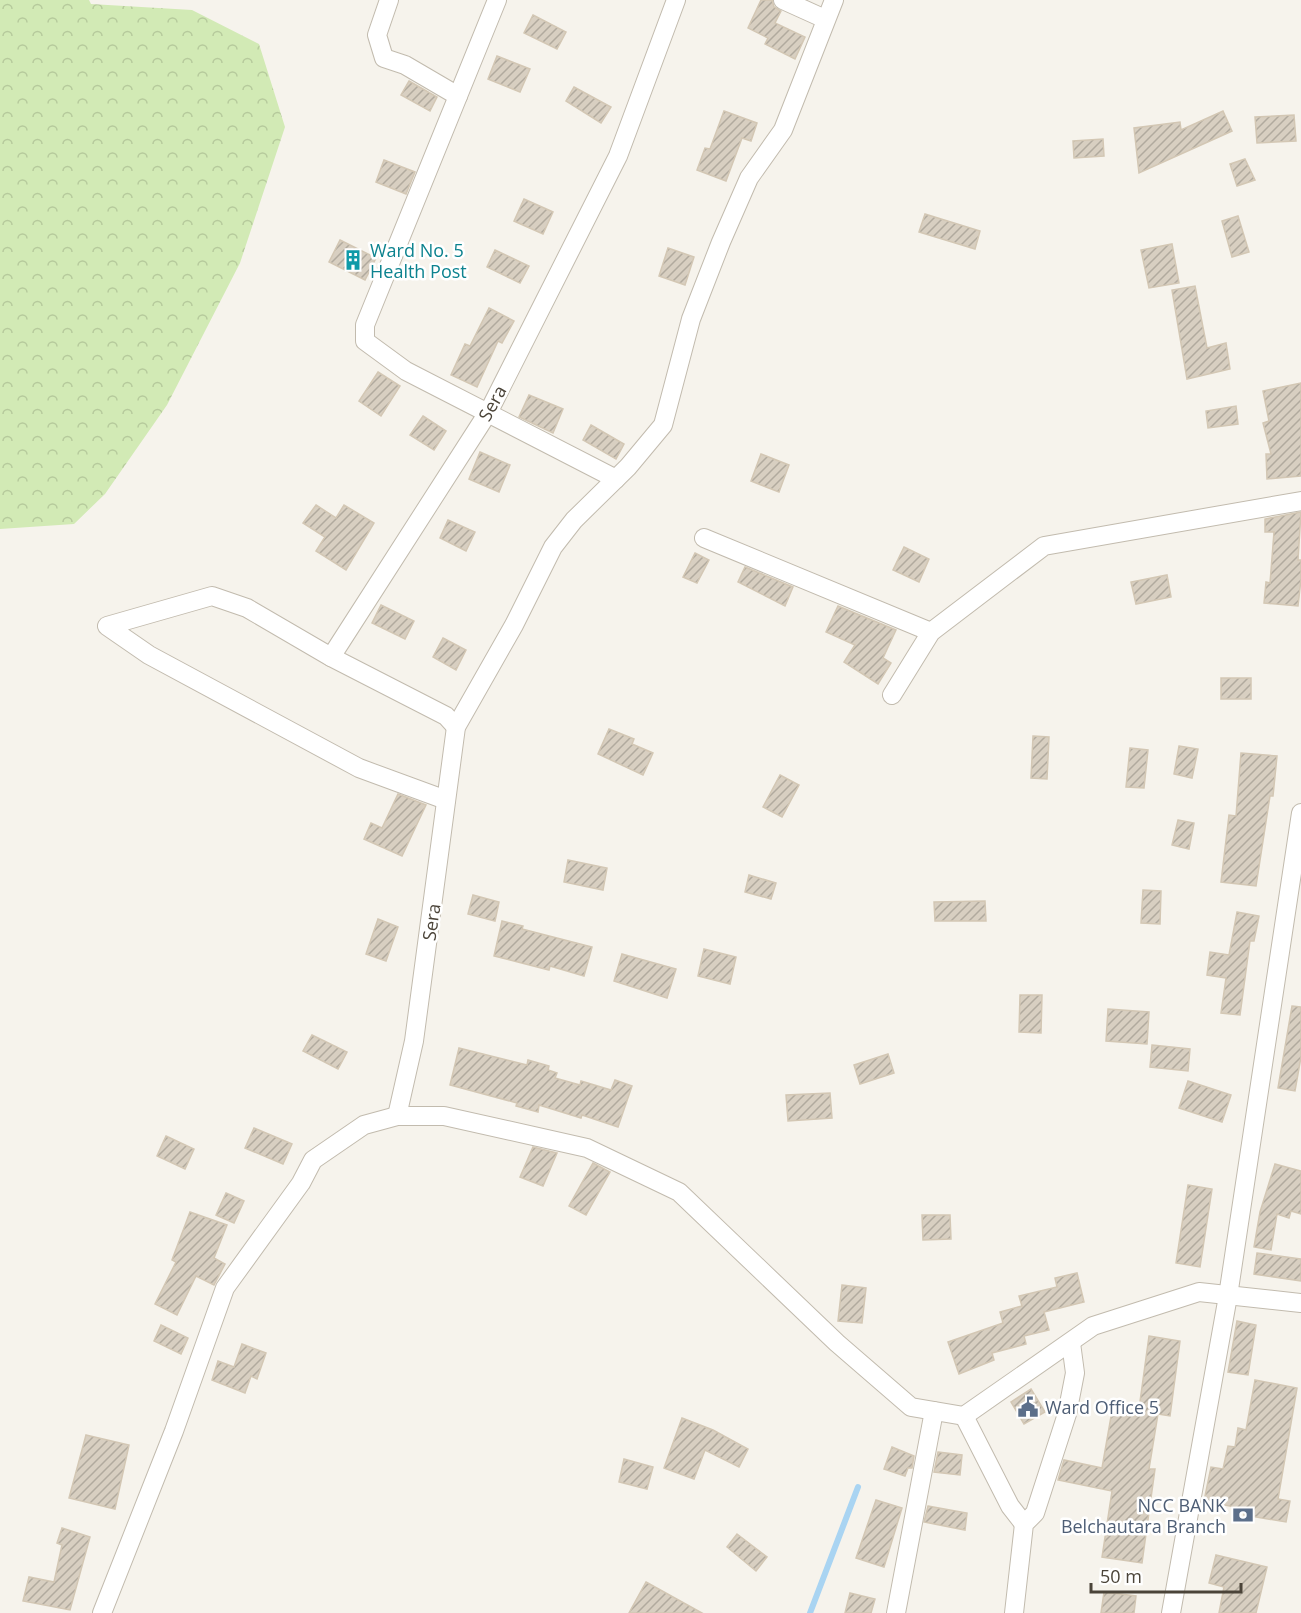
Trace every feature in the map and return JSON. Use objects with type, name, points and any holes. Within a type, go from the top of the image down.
[{"type":"street","points":[[389,0],[377,35],[384,58],[405,65],[459,96]]},
{"type":"street","points":[[497,0],[365,325],[365,341],[406,371],[489,411],[615,479]]},
{"type":"street","name":"Sera","points":[[331,657],[489,411],[618,156],[676,0]]},
{"type":"street","points":[[783,0],[825,19]]},
{"type":"street","name":"Sera","points":[[397,1116],[414,1041],[456,727],[514,625],[552,547],[574,520],[615,479],[663,425],[691,319],[720,242],[749,178],[783,130],[834,0]]},
{"type":"street","points":[[892,695],[931,632],[1044,546],[1301,501]]},
{"type":"street","points":[[704,538],[931,632]]},
{"type":"street","points":[[446,800],[359,768],[149,655],[107,626],[212,596],[247,608],[331,657],[446,716],[456,727]]},
{"type":"street","points":[[1171,1613],[1228,1296],[1301,813]]},
{"type":"street","points":[[102,1613],[174,1431],[225,1288],[301,1183],[313,1160],[364,1125],[397,1116],[444,1116],[587,1148],[679,1192],[837,1343],[911,1407],[964,1416],[1093,1326],[1199,1292],[1301,1303]]},
{"type":"street","points":[[1014,1613],[1024,1524],[1035,1513],[1066,1414],[1075,1373],[1071,1343]]},
{"type":"street","points":[[896,1613],[934,1411]]},
{"type":"street","points":[[964,1416],[1010,1506],[1024,1524]]},
{"type":"green space","points":[[0,0],[89,0],[91,4],[192,10],[259,44],[285,127],[240,263],[167,405],[105,494],[74,524],[0,529]]},
{"type":"building","points":[[761,0],[772,0],[774,7],[781,11],[775,23],[805,37],[795,59],[765,44],[768,38],[748,28]]},
{"type":"building","points":[[533,15],[566,32],[557,49],[524,33]]},
{"type":"building","points":[[497,56],[530,69],[520,92],[488,79]]},
{"type":"building","points":[[409,81],[437,97],[430,111],[401,95]]},
{"type":"building","points":[[574,87],[611,107],[601,123],[566,101]]},
{"type":"building","points":[[724,111],[757,123],[751,141],[742,138],[726,181],[697,170],[705,148],[710,149]]},
{"type":"building","points":[[1223,111],[1232,131],[1139,173],[1134,128],[1180,122],[1181,130]]},
{"type":"building","points":[[1294,115],[1296,141],[1257,143],[1255,117]]},
{"type":"building","points":[[1103,139],[1104,156],[1074,158],[1073,141]]},
{"type":"building","points":[[1245,159],[1255,180],[1237,186],[1230,164]]},
{"type":"building","points":[[384,160],[415,172],[406,194],[376,182]]},
{"type":"building","points":[[524,199],[553,212],[543,234],[514,221]]},
{"type":"building","points":[[925,214],[980,231],[975,249],[919,232]]},
{"type":"building","points":[[1238,216],[1249,252],[1232,257],[1222,221]]},
{"type":"building","name":"Ward No. 5 Health Post","points":[[340,240],[376,258],[365,280],[329,262]]},
{"type":"building","points":[[1172,244],[1179,283],[1149,288],[1141,250]]},
{"type":"building","points":[[668,248],[694,257],[685,285],[659,276]]},
{"type":"building","points":[[495,250],[529,266],[520,283],[487,267]]},
{"type":"building","points":[[1195,286],[1207,348],[1226,343],[1230,369],[1187,379],[1172,290]]},
{"type":"building","points":[[489,308],[514,321],[502,343],[498,341],[477,387],[451,375],[465,344],[470,346]]},
{"type":"building","points":[[378,372],[400,386],[381,416],[359,401]]},
{"type":"building","points":[[1301,383],[1301,476],[1267,479],[1266,454],[1271,454],[1263,423],[1269,421],[1263,391]]},
{"type":"building","points":[[529,395],[563,409],[553,433],[519,417]]},
{"type":"building","points":[[1236,406],[1238,424],[1208,428],[1206,411]]},
{"type":"building","points":[[423,416],[446,431],[434,450],[410,435]]},
{"type":"building","points":[[591,425],[624,444],[616,459],[583,440]]},
{"type":"building","points":[[480,452],[510,465],[499,492],[469,479]]},
{"type":"building","points":[[761,454],[789,465],[779,492],[751,481]]},
{"type":"building","points":[[316,505],[336,518],[344,505],[374,523],[346,570],[316,551],[325,537],[303,523]]},
{"type":"building","points":[[1301,512],[1298,560],[1301,560],[1301,579],[1298,606],[1264,603],[1266,582],[1270,583],[1274,532],[1265,532],[1265,519]]},
{"type":"building","points":[[448,520],[475,532],[466,551],[440,538]]},
{"type":"building","points":[[904,547],[929,559],[919,582],[893,570]]},
{"type":"building","points":[[695,553],[709,560],[697,583],[683,577]]},
{"type":"building","points":[[745,567],[793,587],[785,606],[738,582]]},
{"type":"building","points":[[1167,575],[1171,597],[1136,604],[1131,582]]},
{"type":"building","points":[[381,605],[414,621],[405,639],[372,623]]},
{"type":"building","points":[[838,606],[896,630],[883,658],[891,663],[878,684],[844,662],[855,645],[826,632]]},
{"type":"building","points":[[443,638],[466,650],[456,670],[433,657]]},
{"type":"building","points":[[1221,678],[1251,678],[1251,699],[1221,699]]},
{"type":"building","points":[[609,729],[634,739],[632,744],[653,753],[643,775],[598,754]]},
{"type":"building","points":[[1033,736],[1049,737],[1047,779],[1031,778]]},
{"type":"building","points":[[1179,746],[1198,749],[1192,778],[1174,774]]},
{"type":"building","points":[[1130,748],[1148,750],[1144,788],[1126,787]]},
{"type":"building","points":[[1241,753],[1277,756],[1273,796],[1270,796],[1256,886],[1221,882],[1229,815],[1236,816]]},
{"type":"building","points":[[780,775],[799,785],[782,817],[763,807]]},
{"type":"building","points":[[398,794],[426,805],[402,856],[364,839],[371,823],[382,828]]},
{"type":"building","points":[[1178,820],[1194,823],[1189,849],[1172,845]]},
{"type":"building","points":[[568,860],[607,868],[603,890],[564,882]]},
{"type":"building","points":[[749,875],[776,883],[771,899],[745,892]]},
{"type":"building","points":[[1143,890],[1161,891],[1160,924],[1141,923]]},
{"type":"building","points":[[473,895],[499,902],[495,921],[468,914]]},
{"type":"building","points":[[985,901],[986,921],[935,921],[934,902]]},
{"type":"building","points":[[1237,912],[1259,916],[1254,941],[1250,941],[1240,1015],[1221,1013],[1226,978],[1207,975],[1210,952],[1229,955]]},
{"type":"building","points":[[378,919],[398,927],[386,961],[366,954]]},
{"type":"building","points":[[502,921],[523,926],[522,929],[592,947],[584,976],[550,966],[549,970],[494,956]]},
{"type":"building","points":[[704,949],[736,957],[730,984],[698,976]]},
{"type":"building","points":[[622,954],[676,969],[667,998],[614,981]]},
{"type":"building","points":[[1020,995],[1042,995],[1041,1033],[1019,1032]]},
{"type":"building","points":[[1292,1006],[1301,1007],[1301,1057],[1295,1091],[1278,1088]]},
{"type":"building","points":[[1108,1009],[1149,1012],[1147,1044],[1106,1041]]},
{"type":"building","points":[[312,1035],[347,1052],[338,1069],[303,1051]]},
{"type":"building","points":[[1152,1045],[1190,1049],[1188,1071],[1150,1067]]},
{"type":"building","points":[[459,1048],[527,1065],[528,1060],[549,1066],[548,1070],[557,1073],[555,1078],[580,1085],[581,1081],[611,1090],[615,1080],[632,1086],[618,1127],[582,1115],[581,1118],[539,1105],[538,1112],[516,1106],[517,1103],[450,1085]]},
{"type":"building","points":[[888,1054],[894,1073],[860,1084],[854,1065]]},
{"type":"building","points":[[1188,1081],[1231,1095],[1222,1122],[1179,1108]]},
{"type":"building","points":[[830,1093],[832,1118],[788,1121],[786,1095]]},
{"type":"building","points":[[254,1128],[292,1144],[283,1164],[245,1148]]},
{"type":"building","points":[[166,1136],[194,1149],[185,1169],[157,1156]]},
{"type":"building","points":[[533,1147],[557,1153],[543,1186],[520,1177]]},
{"type":"building","points":[[593,1163],[610,1172],[586,1215],[569,1206]]},
{"type":"building","points":[[1275,1164],[1301,1171],[1301,1214],[1291,1211],[1289,1218],[1277,1214],[1271,1250],[1254,1247],[1260,1212]]},
{"type":"building","points":[[1188,1185],[1212,1189],[1200,1267],[1176,1263]]},
{"type":"building","points":[[226,1193],[244,1201],[234,1223],[216,1215]]},
{"type":"building","points":[[190,1212],[227,1225],[214,1258],[225,1264],[214,1285],[196,1276],[177,1315],[155,1304],[176,1262],[172,1260]]},
{"type":"building","points":[[922,1215],[950,1215],[951,1239],[923,1240]]},
{"type":"building","points":[[1257,1253],[1301,1259],[1301,1281],[1254,1274]]},
{"type":"building","points":[[1077,1273],[1084,1302],[1044,1312],[1049,1330],[1024,1336],[1026,1344],[992,1353],[994,1360],[959,1374],[948,1342],[1003,1323],[1000,1312],[1022,1306],[1019,1296],[1057,1287],[1055,1278]]},
{"type":"building","points":[[842,1285],[866,1288],[862,1323],[838,1321]]},
{"type":"building","points":[[1237,1321],[1256,1325],[1248,1375],[1228,1372]]},
{"type":"building","points":[[161,1325],[188,1338],[181,1354],[154,1341]]},
{"type":"building","points":[[1149,1336],[1180,1341],[1170,1416],[1158,1414],[1149,1469],[1155,1469],[1142,1563],[1102,1557],[1112,1491],[1058,1480],[1064,1460],[1102,1468],[1112,1411],[1138,1416]]},
{"type":"building","points":[[242,1344],[266,1353],[257,1379],[251,1376],[245,1393],[212,1380],[218,1361],[234,1367]]},
{"type":"building","points":[[1255,1380],[1297,1388],[1278,1499],[1290,1501],[1286,1522],[1244,1515],[1245,1509],[1204,1501],[1211,1467],[1223,1469],[1228,1446],[1235,1447],[1238,1428],[1246,1430]]},
{"type":"building","name":"Ward Office 5","points":[[1031,1389],[1045,1412],[1024,1424],[1011,1402]]},
{"type":"building","points":[[682,1418],[713,1430],[748,1449],[739,1467],[705,1450],[694,1479],[664,1468]]},
{"type":"building","points":[[86,1435],[129,1445],[115,1509],[69,1498]]},
{"type":"building","points":[[892,1447],[914,1456],[912,1468],[908,1468],[905,1476],[884,1469]]},
{"type":"building","points":[[938,1452],[962,1455],[960,1475],[934,1472]]},
{"type":"building","points":[[624,1459],[653,1467],[647,1489],[619,1482]]},
{"type":"building","points":[[876,1500],[902,1508],[884,1567],[856,1558]]},
{"type":"building","points":[[928,1506],[967,1513],[965,1530],[924,1522]]},
{"type":"building","points":[[62,1528],[90,1537],[70,1610],[23,1601],[29,1577],[54,1582],[62,1545],[57,1543]]},
{"type":"building","points":[[737,1534],[767,1557],[756,1571],[727,1547]]},
{"type":"building","points":[[1216,1555],[1267,1567],[1256,1613],[1219,1613],[1224,1587],[1209,1583]]},
{"type":"building","points":[[646,1582],[702,1613],[629,1613]]},
{"type":"building","points":[[1104,1592],[1136,1596],[1134,1613],[1101,1613]]},
{"type":"building","points":[[850,1593],[875,1599],[871,1613],[845,1613]]},
{"type":"waterway","points":[[810,1613],[858,1487]]},
{"type":"place","name":"Ward No. 5 Health Post","points":[[353,260]]},
{"type":"place","name":"Ward Office 5","points":[[1028,1407]]},
{"type":"place","name":"NCC BANK Belchautara Branch","points":[[1243,1515]]}]
